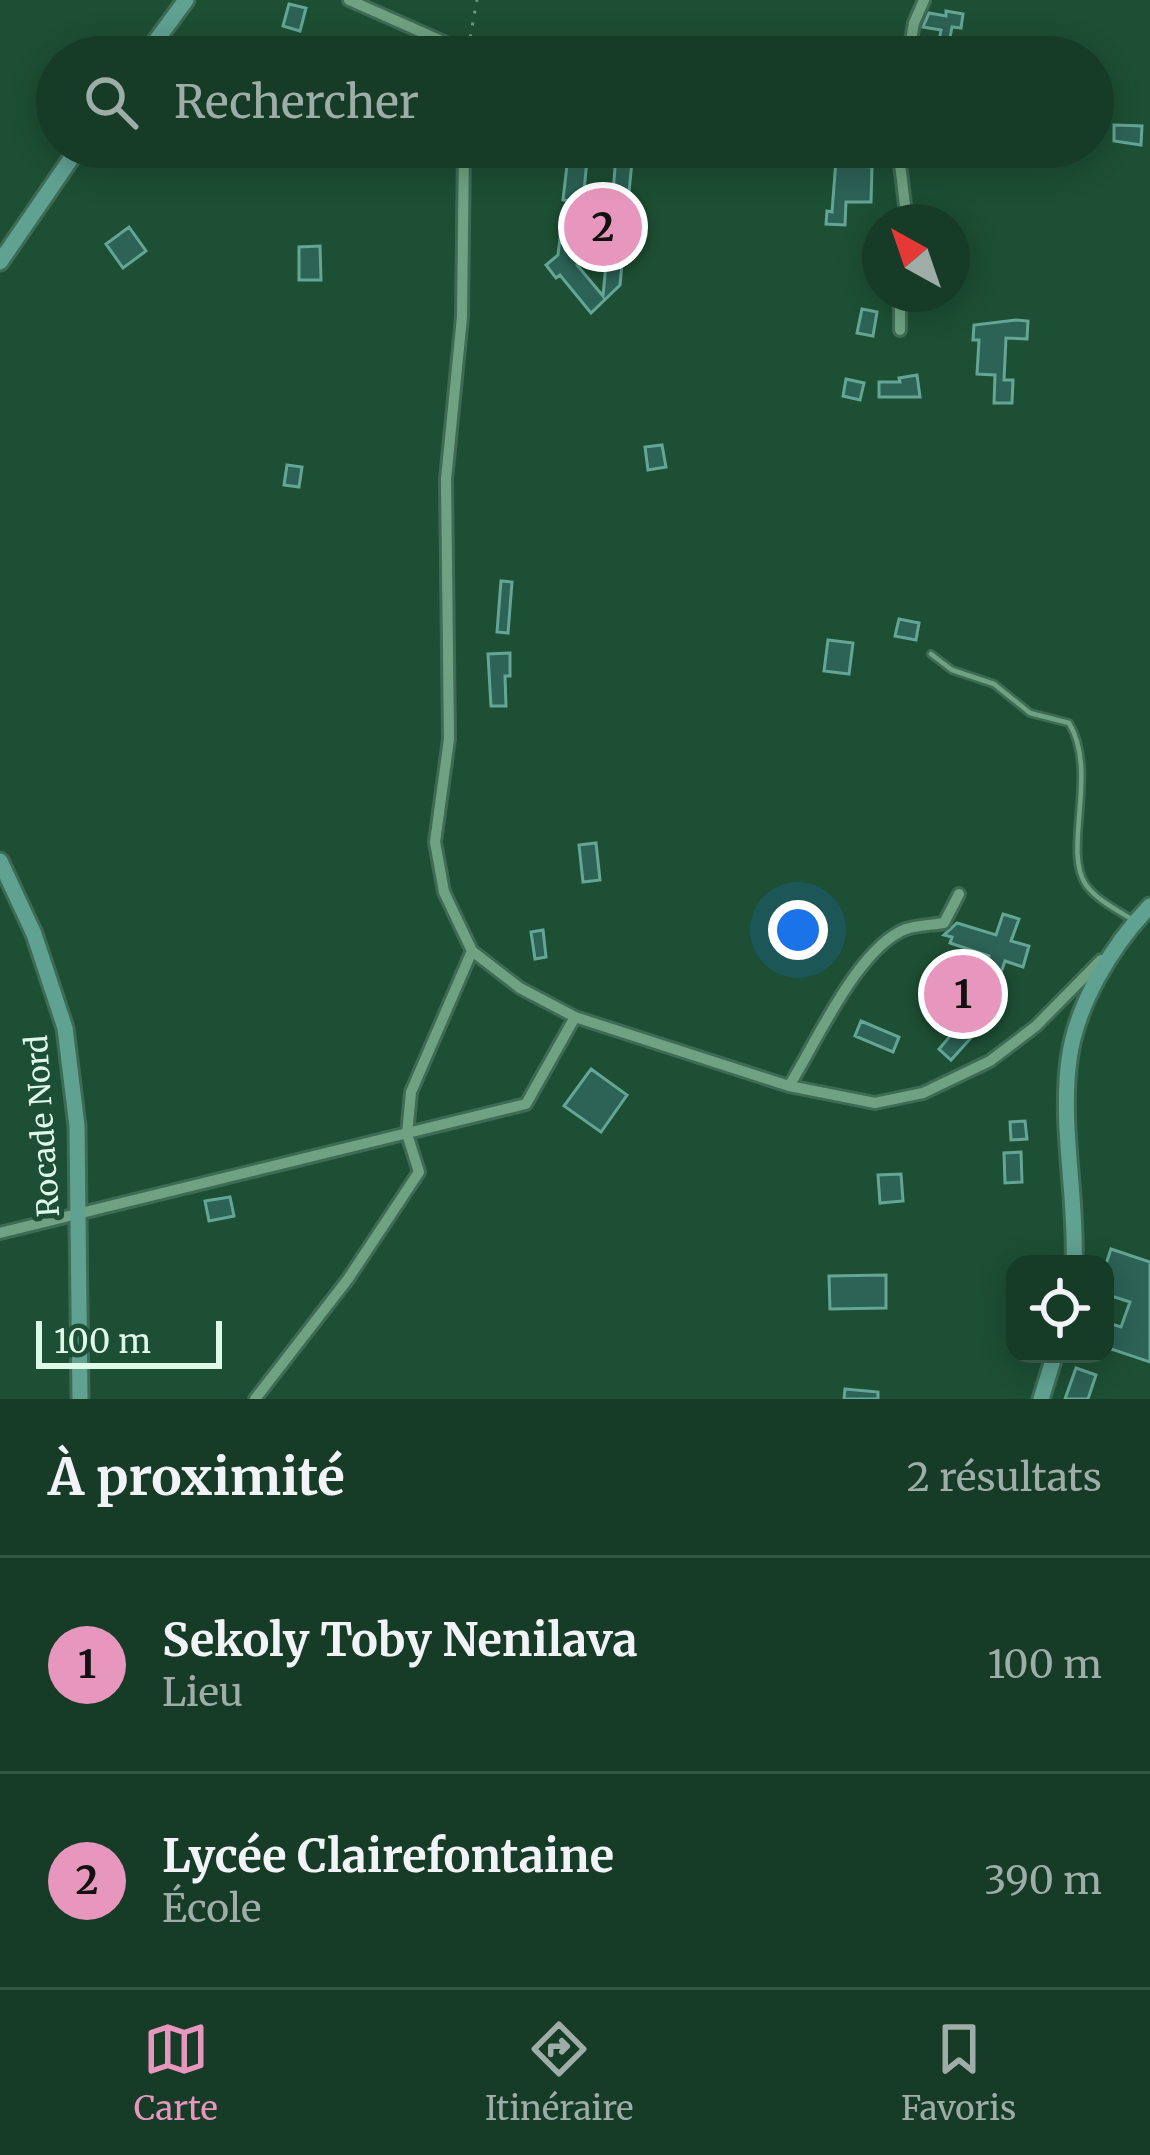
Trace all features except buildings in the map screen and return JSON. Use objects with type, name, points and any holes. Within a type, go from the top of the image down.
[{"type":"main road","points":[[159,36],[186,0]]},
{"type":"main road","points":[[0,262],[65,168]]},
{"type":"main road","name":"Rocade Nord","points":[[0,861],[34,934],[65,1028],[76,1126],[80,1399]]},
{"type":"main road","points":[[1074,1255],[1069,1054],[1090,995],[1135,921],[1150,906]]},
{"type":"main road","points":[[1041,1399],[1052,1363]]},
{"type":"street","points":[[350,0],[431,36]]},
{"type":"street","points":[[912,36],[924,0]]},
{"type":"street","points":[[464,168],[462,317],[446,479],[449,739],[435,842],[444,892],[472,951],[520,988],[575,1017],[789,1086],[875,1103],[897,1101],[948,1083],[990,1061],[1036,1026],[1135,921]]},
{"type":"street","points":[[901,168],[905,204]]},
{"type":"street","points":[[900,312],[900,330]]},
{"type":"street","points":[[789,1086],[858,973],[886,940],[909,928],[944,923],[958,894]]},
{"type":"street","points":[[255,1399],[348,1280],[419,1172],[406,1134],[411,1092],[472,951]]},
{"type":"street","points":[[0,1233],[526,1104],[575,1017]]},
{"type":"lane","points":[[931,654],[952,670],[994,684],[1030,713],[1070,723],[1083,772],[1080,874],[1093,893],[1135,921]]},
{"type":"path","points":[[468,36],[477,0]]},
{"type":"place","name":"Lycée Clairefontaine","points":[[603,227]]},
{"type":"place","name":"Sekoly Toby Nenilava","points":[[963,994]]}]
